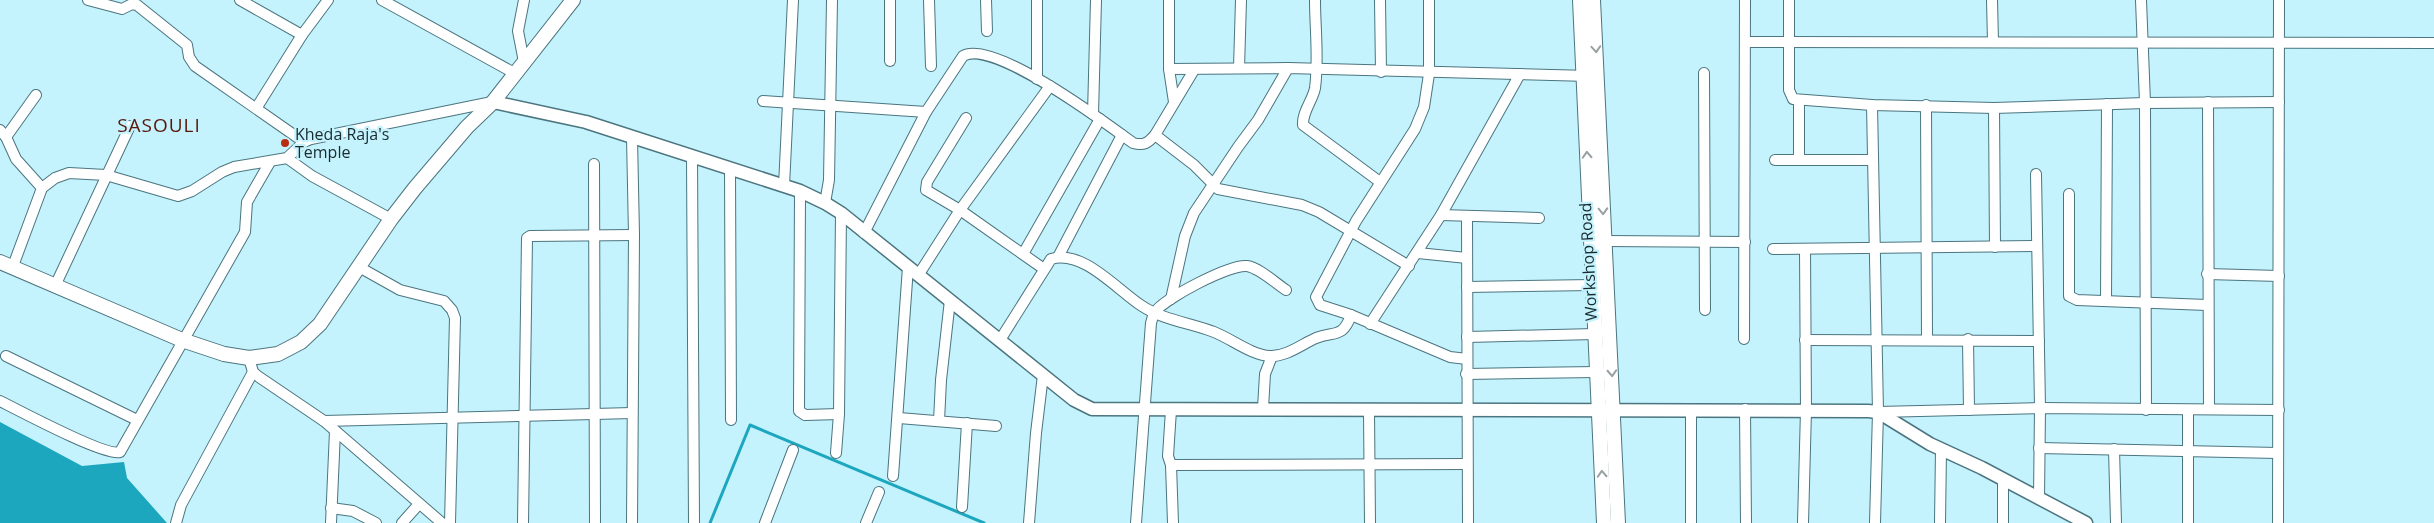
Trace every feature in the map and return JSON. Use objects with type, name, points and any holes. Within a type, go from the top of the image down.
[{"type":"main road","points":[[6,264],[182,340],[224,354],[249,358],[278,354],[309,336],[320,324],[391,219],[467,127],[493,102],[573,0]]},
{"type":"main road","name":"Workshop Road","points":[[1580,0],[1590,76],[1604,242],[1614,412],[1618,523]]},
{"type":"main road","name":"Workshop Road","points":[[1593,0],[1590,76],[1593,285],[1604,523]]},
{"type":"street","points":[[88,0],[122,9],[132,4],[138,5],[187,45],[189,57],[195,66],[257,107],[304,142]]},
{"type":"street","points":[[240,0],[302,35]]},
{"type":"street","points":[[257,107],[302,35],[328,0]]},
{"type":"street","points":[[382,0],[520,68],[518,31],[524,0]]},
{"type":"street","points":[[784,186],[792,0]]},
{"type":"street","points":[[825,203],[829,180],[832,0]]},
{"type":"street","points":[[890,0],[890,61]]},
{"type":"street","points":[[929,0],[931,66]]},
{"type":"street","points":[[986,0],[987,31]]},
{"type":"street","points":[[1037,0],[1037,78]]},
{"type":"street","points":[[1023,254],[1097,116],[1096,0]]},
{"type":"street","points":[[1169,0],[1169,69],[1174,102]]},
{"type":"street","points":[[1239,68],[1241,0]]},
{"type":"street","points":[[1315,0],[1315,88],[1303,119],[1303,125],[1380,182]]},
{"type":"street","points":[[1380,0],[1381,72]]},
{"type":"street","points":[[1429,0],[1429,74],[1424,107],[1418,121],[1351,232],[1316,297],[1320,306],[1351,315],[1450,358],[1467,359]]},
{"type":"street","points":[[1744,340],[1745,0]]},
{"type":"street","points":[[1789,0],[1789,90],[1793,99],[1872,105],[1994,108],[2145,102],[2279,102]]},
{"type":"street","points":[[1992,0],[1993,42]]},
{"type":"street","points":[[2141,0],[2145,102],[2146,410]]},
{"type":"street","points":[[2278,523],[2280,0]]},
{"type":"street","points":[[1746,42],[2142,41],[2434,43]]},
{"type":"street","points":[[864,233],[926,112],[963,56],[968,53],[999,61],[1037,78],[1140,145],[1150,142],[1194,70]]},
{"type":"street","points":[[1169,69],[1288,68],[1429,74],[1590,76]]},
{"type":"street","points":[[1171,299],[1189,224],[1212,184],[1258,120],[1288,68]]},
{"type":"street","points":[[1704,73],[1705,310]]},
{"type":"street","points":[[1370,324],[1442,215],[1520,74]]},
{"type":"street","points":[[893,476],[914,271],[1050,86]]},
{"type":"street","points":[[36,94],[3,133],[16,158],[42,188]]},
{"type":"street","points":[[1799,100],[1799,160]]},
{"type":"street","points":[[763,101],[926,112]]},
{"type":"street","points":[[6,264],[42,188],[62,174],[106,175],[178,196],[192,191],[222,172],[234,167],[287,158],[304,142],[320,136],[493,102],[586,122],[800,191],[825,203],[841,213],[1082,406],[1092,410],[1263,408],[1369,411],[1614,412],[1745,409],[1878,412],[2040,408],[2279,410]]},
{"type":"street","points":[[2208,102],[2207,305],[2209,409]]},
{"type":"street","points":[[2106,300],[2107,104]]},
{"type":"street","points":[[1872,105],[1873,248],[1878,412],[1875,523]]},
{"type":"street","points":[[1926,105],[1927,339]]},
{"type":"street","points":[[1994,108],[1995,247]]},
{"type":"street","points":[[966,118],[925,186],[930,193],[960,210],[1044,269]]},
{"type":"street","points":[[55,286],[130,126]]},
{"type":"street","points":[[1058,257],[1122,135]]},
{"type":"street","points":[[1155,135],[1194,165],[1212,184],[1224,191],[1302,205],[1319,212],[1409,266]]},
{"type":"street","points":[[632,137],[634,235],[632,523]]},
{"type":"street","points":[[692,156],[694,523]]},
{"type":"street","points":[[287,158],[312,176],[391,219]]},
{"type":"street","points":[[1775,160],[1872,160]]},
{"type":"street","points":[[0,401],[82,441],[114,453],[121,450],[245,232],[247,202],[270,162]]},
{"type":"street","points":[[594,164],[595,523]]},
{"type":"street","points":[[730,169],[730,420]]},
{"type":"street","points":[[2036,174],[2040,341],[2039,498]]},
{"type":"street","points":[[800,191],[799,411],[805,415],[839,414]]},
{"type":"street","points":[[2069,194],[2069,296],[2077,300],[2207,305]]},
{"type":"street","points":[[836,453],[839,414],[841,213]]},
{"type":"street","points":[[1442,215],[1539,218]]},
{"type":"street","points":[[1466,216],[1468,523]]},
{"type":"street","points":[[523,523],[527,238],[530,236],[594,234],[634,235]]},
{"type":"street","points":[[1604,242],[1745,242]]},
{"type":"street","points":[[1773,249],[2037,246]]},
{"type":"street","points":[[1803,523],[1806,410],[1805,249]]},
{"type":"street","points":[[1418,254],[1467,258]]},
{"type":"street","points":[[1000,340],[1050,259],[1058,257],[1076,260],[1106,278],[1142,306],[1154,312],[1214,333],[1262,354],[1272,356],[1289,352],[1320,337],[1341,332],[1348,325],[1351,315]]},
{"type":"street","points":[[1136,523],[1143,409],[1151,323],[1154,312],[1171,299],[1226,269],[1238,266],[1248,266],[1256,270],[1286,290]]},
{"type":"street","points":[[359,267],[400,290],[444,301],[452,310],[455,318],[450,523]]},
{"type":"street","points":[[2207,274],[2279,276]]},
{"type":"street","points":[[1467,287],[1593,285]]},
{"type":"street","points":[[939,421],[941,380],[950,300]]},
{"type":"street","points":[[1467,337],[1595,334]]},
{"type":"street","points":[[1805,340],[1968,339],[2040,341]]},
{"type":"street","points":[[1968,339],[1969,410]]},
{"type":"street","points":[[6,356],[138,420]]},
{"type":"street","points":[[1263,408],[1265,374],[1272,356]]},
{"type":"street","points":[[249,358],[254,372],[263,380],[324,421],[442,523]]},
{"type":"street","points":[[176,523],[181,505],[254,372]]},
{"type":"street","points":[[1466,374],[1597,372]]},
{"type":"street","points":[[1029,523],[1036,433],[1043,375]]},
{"type":"street","points":[[1745,409],[1746,523]]},
{"type":"street","points":[[1171,410],[1168,456],[1173,523]]},
{"type":"street","points":[[1691,410],[1691,523]]},
{"type":"street","points":[[2188,410],[2186,450],[2188,523]]},
{"type":"street","points":[[1369,411],[1370,523]]},
{"type":"street","points":[[1878,412],[1942,449],[2039,498],[2068,518],[2086,523]]},
{"type":"street","points":[[324,421],[632,413]]},
{"type":"street","points":[[899,418],[996,426]]},
{"type":"street","points":[[962,507],[967,423]]},
{"type":"street","points":[[331,523],[335,431]]},
{"type":"street","points":[[2039,448],[2278,453]]},
{"type":"street","points":[[1940,523],[1942,449]]},
{"type":"street","points":[[2114,449],[2116,523]]},
{"type":"street","points":[[764,523],[793,450]]},
{"type":"street","points":[[1170,465],[1467,464]]},
{"type":"street","points":[[2003,480],[2003,523]]},
{"type":"street","points":[[866,523],[879,492]]},
{"type":"street","points":[[402,523],[419,504]]},
{"type":"street","points":[[331,508],[353,511],[376,523]]},
{"type":"water","points":[[0,422],[82,466],[124,462],[127,478],[167,523],[0,523]]},
{"type":"waterway","points":[[710,523],[750,425],[984,523]]},
{"type":"place","name":"Kheda Raja's Temple","points":[[285,143]]},
{"type":"district","name":"SASOULI","points":[[159,125]]}]
